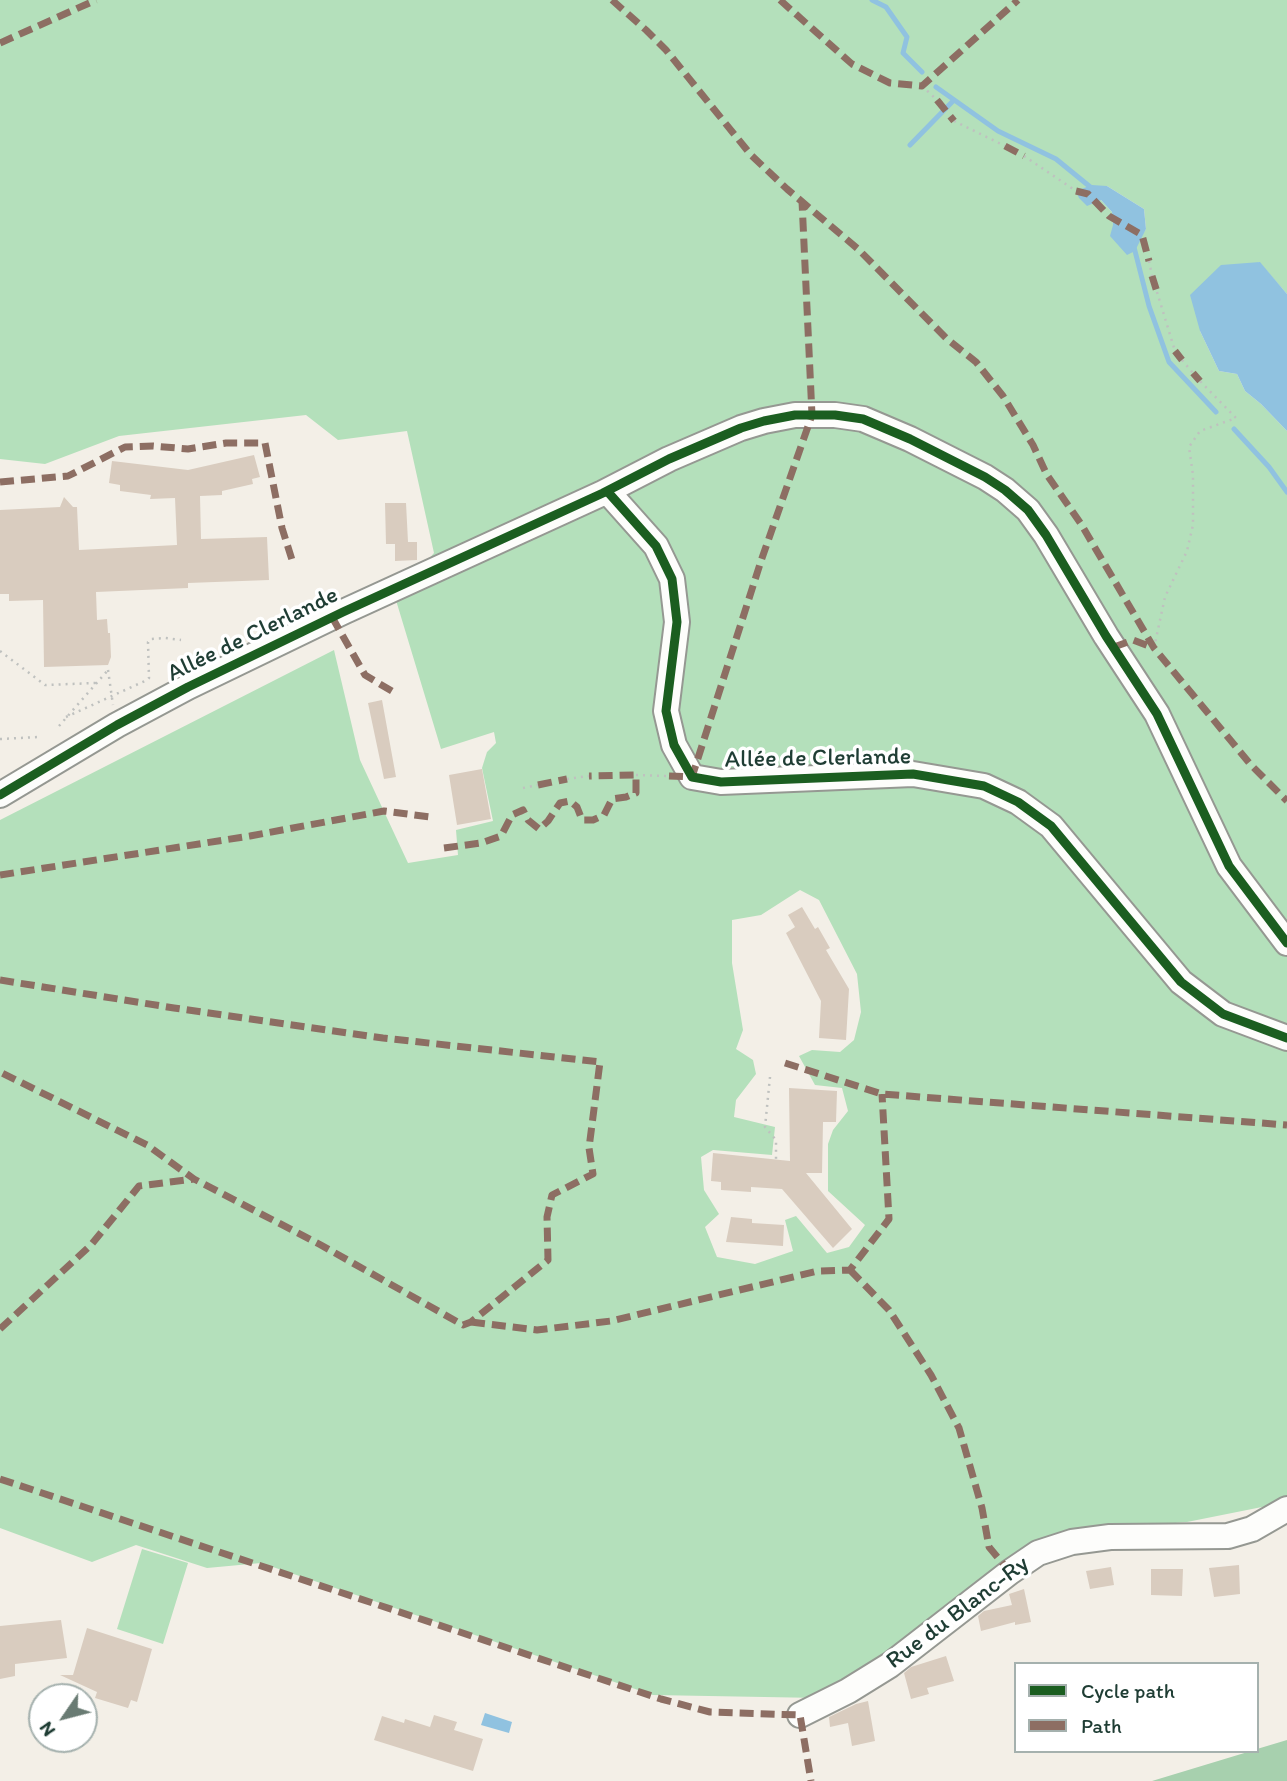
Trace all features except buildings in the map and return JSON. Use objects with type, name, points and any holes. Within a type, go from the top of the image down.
[{"type":"street","name":"Allée de Clerlande","points":[[0,795],[117,725],[282,640],[607,491],[639,473],[741,428],[783,417],[852,417],[880,425],[964,466],[1002,487],[1028,510],[1046,535],[1105,636],[1157,714],[1229,866],[1287,943]]},
{"type":"street","name":"Allée de Clerlande","points":[[607,491],[656,546],[672,579],[677,622],[667,711],[674,745],[692,777],[721,782],[914,775],[984,786],[1018,802],[1051,826],[1181,982],[1223,1014],[1287,1038]]},
{"type":"street","name":"Rue du Blanc-Ry","points":[[800,1715],[848,1691],[890,1665],[1038,1553],[1072,1542],[1110,1537],[1228,1536],[1252,1529],[1287,1509]]},
{"type":"path","points":[[922,86],[937,100]]},
{"type":"path","points":[[954,121],[1005,146]]},
{"type":"path","points":[[1024,156],[1076,191]]},
{"type":"path","points":[[1149,261],[1152,276]]},
{"type":"path","points":[[1157,292],[1175,351]]},
{"type":"path","points":[[1182,360],[1194,373]]},
{"type":"path","points":[[1154,648],[1166,597],[1187,551],[1193,525],[1193,475],[1189,447],[1200,431],[1236,418],[1200,381]]},
{"type":"path","points":[[66,717],[149,678],[148,642],[151,639],[181,640]]},
{"type":"path","points":[[0,651],[45,685],[96,683]]},
{"type":"path","points":[[59,726],[108,670],[117,725]]},
{"type":"path","points":[[0,739],[38,737]]},
{"type":"path","points":[[636,775],[669,776]]},
{"type":"path","points":[[566,779],[589,776]]},
{"type":"path","points":[[523,788],[538,785]]},
{"type":"path","points":[[770,1077],[765,1126],[776,1140],[776,1160]]},
{"type":"green space","points":[[0,0],[1287,0],[1287,294],[1259,262],[1200,331],[1219,371],[1237,374],[1245,391],[1287,431],[1287,1502],[1187,1522],[1068,1532],[820,1698],[653,1695],[261,1563],[207,1568],[136,1545],[92,1562],[0,1528],[0,820],[334,650],[360,760],[408,863],[458,855],[456,830],[493,821],[482,768],[487,752],[496,743],[494,732],[441,749],[395,597],[434,553],[407,431],[338,440],[306,415],[119,436],[45,464],[0,459]],"holes":[[[1107,186],[1144,209],[1146,229],[1142,235],[1113,225],[1112,212],[1101,200]],[[800,890],[819,900],[857,974],[861,1012],[854,1040],[840,1052],[812,1050],[799,1056],[815,1085],[842,1088],[848,1111],[833,1130],[828,1144],[828,1191],[865,1225],[849,1247],[827,1253],[796,1216],[785,1220],[793,1251],[755,1264],[717,1257],[705,1227],[719,1214],[704,1190],[701,1157],[713,1150],[772,1155],[775,1127],[734,1117],[736,1100],[756,1074],[753,1060],[736,1049],[743,1030],[732,963],[732,920],[761,915]]]},
{"type":"green space","points":[[142,1549],[188,1563],[163,1644],[117,1629]]},
{"type":"green space","points":[[1287,1740],[1287,1781],[1152,1781],[1244,1753],[1259,1753],[1259,1748]]},
{"type":"water","points":[[1092,185],[1107,186],[1144,209],[1146,229],[1135,251],[1127,255],[1110,236],[1112,212],[1101,200],[1087,206],[1079,198],[1076,191]]},
{"type":"water","points":[[1260,262],[1287,294],[1287,431],[1245,391],[1237,374],[1219,371],[1200,331],[1190,295],[1221,265]]},
{"type":"water","points":[[485,1713],[512,1722],[509,1733],[481,1725]]},
{"type":"waterway","points":[[872,0],[886,7],[907,37],[903,53],[922,72]]},
{"type":"waterway","points":[[936,87],[998,131],[1056,159],[1094,190]]},
{"type":"waterway","points":[[910,145],[954,100]]},
{"type":"waterway","points":[[1134,247],[1149,306],[1169,362],[1216,412]]},
{"type":"waterway","points":[[1234,429],[1269,467],[1287,492]]},
{"type":"marked path","points":[[0,43],[96,0]]},
{"type":"marked path","points":[[612,0],[666,50],[751,155],[858,249],[946,338],[976,362],[1003,396],[1033,445],[1047,475],[1081,524],[1154,648],[1251,765],[1287,801]]},
{"type":"marked path","points":[[780,0],[852,64],[890,83],[922,86],[1018,0]]},
{"type":"marked path","points":[[937,100],[954,121]]},
{"type":"marked path","points":[[1005,146],[1024,156]]},
{"type":"marked path","points":[[1076,191],[1088,194],[1109,216],[1142,235],[1149,261]]},
{"type":"marked path","points":[[669,776],[692,777],[761,561],[812,415],[802,201]]},
{"type":"marked path","points":[[1152,276],[1157,292]]},
{"type":"marked path","points":[[1175,351],[1182,360]]},
{"type":"marked path","points":[[1193,373],[1200,381]]},
{"type":"marked path","points":[[0,482],[68,476],[125,447],[188,449],[226,443],[265,443],[282,528],[293,563]]},
{"type":"marked path","points":[[332,617],[365,675],[395,693]]},
{"type":"marked path","points":[[1114,647],[1133,640],[1154,648]]},
{"type":"marked path","points":[[444,848],[481,843],[501,836],[512,815],[523,810],[528,820],[539,829],[560,803],[570,801],[577,807],[582,820],[593,820],[604,815],[612,799],[636,793],[636,775],[589,776]]},
{"type":"marked path","points":[[538,785],[567,779]]},
{"type":"marked path","points":[[0,875],[250,836],[384,811],[430,817]]},
{"type":"marked path","points":[[0,980],[383,1038],[600,1062],[589,1148],[593,1174],[552,1195],[547,1217],[548,1260],[471,1322],[463,1325],[319,1244],[194,1179],[147,1145],[0,1072]]},
{"type":"marked path","points":[[785,1063],[882,1094],[1287,1125]]},
{"type":"marked path","points":[[471,1322],[537,1330],[611,1321],[818,1271],[850,1270],[889,1219],[882,1094]]},
{"type":"marked path","points":[[0,1329],[91,1245],[139,1186],[194,1179]]},
{"type":"marked path","points":[[850,1270],[889,1310],[931,1375],[959,1428],[982,1508],[989,1547],[1010,1572]]},
{"type":"marked path","points":[[0,1479],[661,1699],[710,1712],[800,1715],[811,1781]]},
{"type":"cycle path","points":[[0,795],[117,725],[188,687],[343,612],[603,493],[669,459],[764,421],[795,415],[835,415],[863,419],[910,439],[985,477],[1028,510],[1157,714],[1229,866],[1287,943]]},
{"type":"cycle path","points":[[607,491],[656,546],[672,579],[677,622],[666,711],[674,745],[692,777],[721,782],[913,774],[984,786],[1018,802],[1051,826],[1181,982],[1223,1014],[1287,1038]]}]
